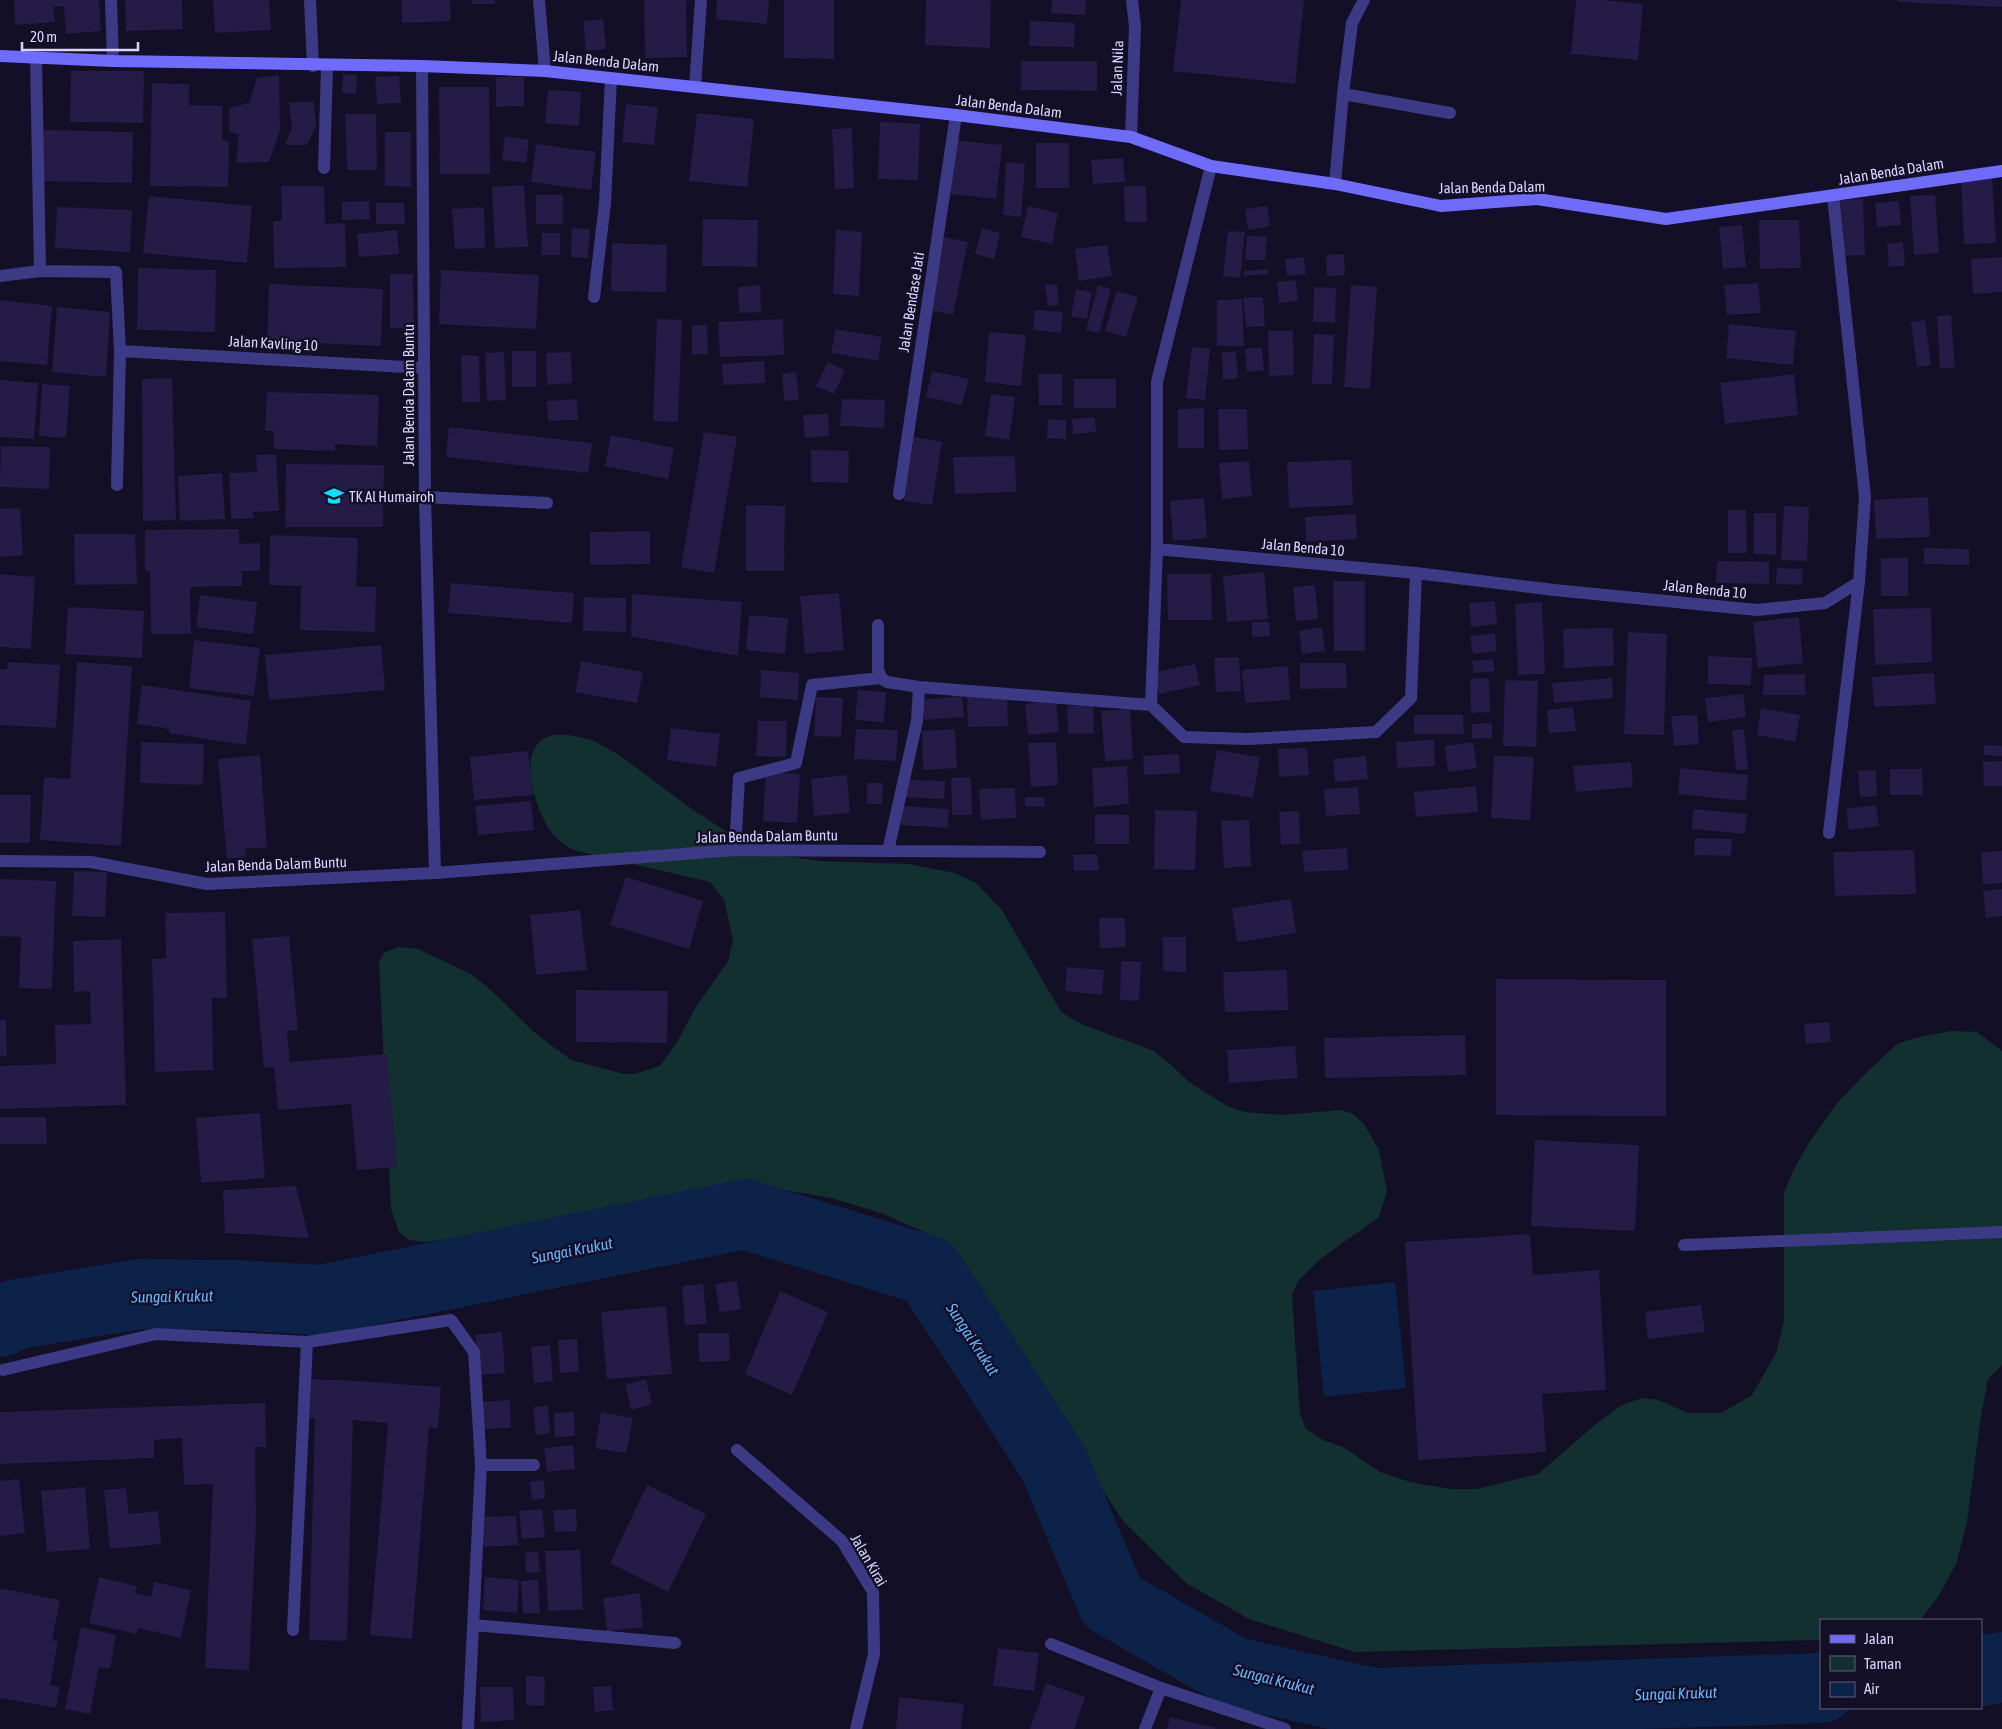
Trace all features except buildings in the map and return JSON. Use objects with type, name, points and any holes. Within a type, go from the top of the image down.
[{"type":"street","points":[[111,0],[114,61]]},
{"type":"street","points":[[310,0],[313,66]]},
{"type":"street","points":[[539,0],[545,71]]},
{"type":"street","points":[[695,87],[701,0]]},
{"type":"street","name":"Jalan Nila","points":[[1131,137],[1135,27],[1132,0]]},
{"type":"street","points":[[1335,184],[1352,23],[1364,0]]},
{"type":"street","name":"Jalan Benda Dalam","points":[[0,56],[114,61],[313,66],[422,66],[545,71],[956,115],[1131,137],[1211,166],[1335,184],[1440,206],[1537,199],[1666,219],[2002,171]]},
{"type":"street","points":[[36,58],[40,271]]},
{"type":"street","points":[[324,168],[327,66]]},
{"type":"street","name":"Jalan Benda Dalam Buntu","points":[[422,66],[425,497],[435,874]]},
{"type":"street","points":[[594,297],[605,203],[611,78]]},
{"type":"street","points":[[1343,94],[1450,112]]},
{"type":"street","name":"Jalan Bendase Jati","points":[[899,494],[956,115]]},
{"type":"street","points":[[1151,705],[1157,550],[1156,382],[1211,166]]},
{"type":"street","points":[[1829,833],[1859,582],[1866,497],[1833,196]]},
{"type":"street","points":[[0,276],[40,271],[116,272],[120,351],[117,485]]},
{"type":"street","name":"Jalan Kavling 10","points":[[120,351],[424,368]]},
{"type":"street","points":[[425,497],[547,503]]},
{"type":"street","name":"Jalan Benda 10","points":[[1157,550],[1416,573],[1554,590],[1757,610],[1825,603],[1859,582]]},
{"type":"street","points":[[736,850],[739,778],[796,763],[812,686],[880,678],[887,682],[919,686],[1151,705],[1184,737],[1248,739],[1376,732],[1411,698],[1416,573]]},
{"type":"street","points":[[878,625],[878,669],[880,678]]},
{"type":"street","points":[[888,851],[916,721],[919,686]]},
{"type":"street","name":"Jalan Benda Dalam Buntu","points":[[0,861],[91,862],[208,884],[435,874],[736,850],[1040,852]]},
{"type":"street","points":[[1684,1245],[2002,1232]]},
{"type":"street","points":[[3,1370],[156,1334],[307,1342],[451,1320],[474,1352],[481,1465],[468,1729]]},
{"type":"street","points":[[293,1630],[307,1342]]},
{"type":"street","name":"Jalan Kirai","points":[[737,1450],[842,1542],[873,1592],[874,1654],[856,1729]]},
{"type":"street","points":[[481,1465],[534,1465]]},
{"type":"street","points":[[474,1625],[675,1643]]},
{"type":"street","points":[[1052,1644],[1161,1688],[1285,1729]]},
{"type":"street","points":[[1145,1729],[1161,1688]]},
{"type":"green space","points":[[569,735],[592,740],[619,755],[696,812],[751,847],[772,854],[820,861],[908,864],[955,873],[976,883],[1002,910],[1061,1012],[1083,1025],[1152,1050],[1189,1082],[1229,1107],[1245,1112],[1283,1115],[1342,1110],[1353,1114],[1364,1124],[1379,1150],[1387,1191],[1379,1217],[1319,1260],[1298,1281],[1292,1295],[1300,1414],[1306,1429],[1323,1440],[1343,1447],[1380,1472],[1410,1482],[1450,1489],[1477,1489],[1538,1474],[1596,1424],[1622,1405],[1642,1398],[1658,1400],[1688,1413],[1721,1413],[1752,1395],[1776,1353],[1784,1321],[1784,1193],[1792,1173],[1808,1144],[1837,1103],[1897,1044],[1915,1038],[1950,1031],[1977,1032],[2002,1051],[2002,1365],[1988,1379],[1980,1422],[1967,1522],[1956,1564],[1938,1597],[1920,1619],[1820,1619],[1820,1640],[1355,1652],[1249,1619],[1186,1583],[1123,1521],[1060,1426],[981,1289],[924,1232],[881,1213],[831,1198],[778,1189],[697,1194],[477,1235],[425,1242],[409,1240],[399,1232],[391,1209],[379,962],[384,953],[399,947],[418,949],[471,974],[492,991],[535,1033],[571,1060],[624,1074],[634,1074],[660,1066],[677,1042],[696,1007],[728,961],[733,940],[724,900],[710,882],[577,851],[563,844],[552,833],[535,797],[530,767],[532,754],[538,743],[549,736]]},
{"type":"water","points":[[1395,1282],[1406,1388],[1324,1397],[1313,1291]]},
{"type":"waterway","name":"Sungai Krukut","points":[[0,1322],[17,1314],[139,1294],[235,1295],[321,1300],[745,1214],[929,1271],[1053,1462],[1112,1602],[1234,1672],[1373,1703],[1820,1688]]},
{"type":"waterway","name":"Sungai Krukut","points":[[1982,1671],[2002,1667]]},
{"type":"place","name":"TK Al Humairoh","points":[[334,496]]}]
